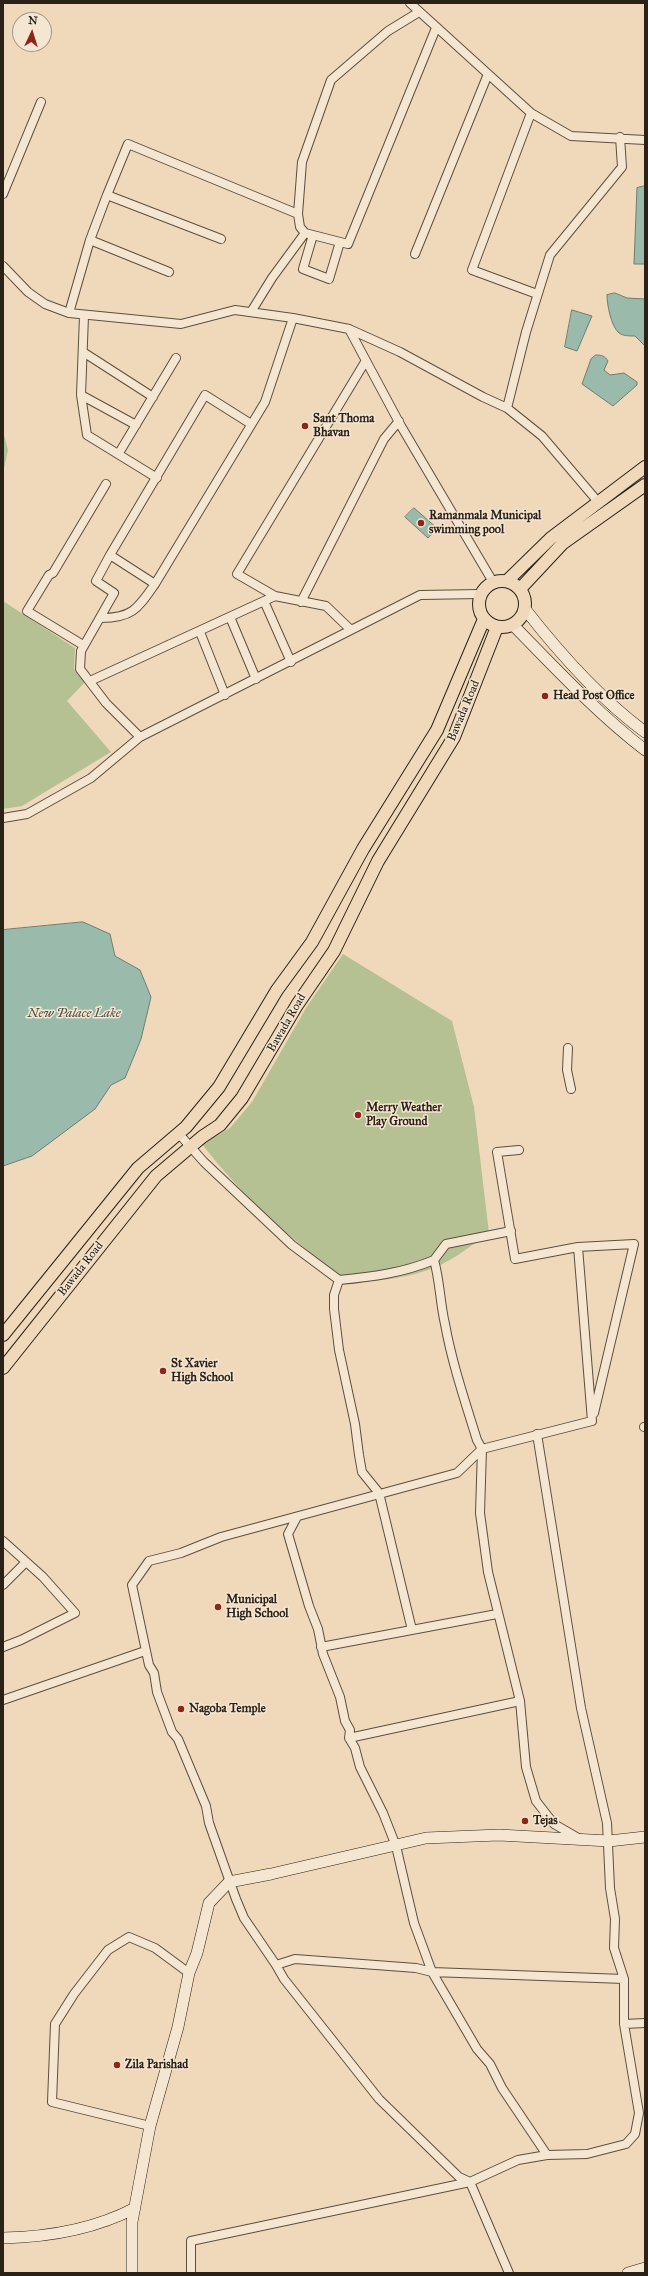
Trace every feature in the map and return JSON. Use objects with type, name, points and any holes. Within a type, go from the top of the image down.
[{"type":"main road","points":[[507,581],[551,538],[645,468]]},
{"type":"main road","points":[[520,589],[563,543],[645,485]]},
{"type":"main road","points":[[507,581],[520,589],[526,600],[525,609],[521,618],[513,625],[497,627],[484,619],[478,607],[480,594],[485,587],[493,582],[507,581]]},
{"type":"main road","points":[[3,1335],[138,1168],[179,1134],[219,1087],[277,990],[312,942],[363,849],[437,730],[484,619]]},
{"type":"main road","name":"Bawada Road","points":[[3,1368],[156,1176],[190,1147],[220,1125],[242,1098],[297,1005],[334,951],[378,861],[455,736],[497,627]]},
{"type":"street","points":[[410,3],[531,113],[571,136],[620,137],[645,140]]},
{"type":"street","points":[[419,12],[388,31],[331,80],[302,162],[298,214],[300,227],[305,233],[348,244],[436,28]]},
{"type":"street","points":[[415,254],[488,74]]},
{"type":"street","points":[[3,194],[41,102]]},
{"type":"street","points":[[531,113],[472,270],[537,294]]},
{"type":"street","points":[[507,408],[526,332],[550,255],[622,167],[620,137]]},
{"type":"street","points":[[69,313],[90,240],[128,144],[298,214]]},
{"type":"street","points":[[107,195],[221,239]]},
{"type":"street","points":[[251,312],[272,278],[305,233]]},
{"type":"street","points":[[313,235],[303,269],[329,279],[340,242]]},
{"type":"street","points":[[90,240],[169,272]]},
{"type":"street","points":[[3,266],[28,292],[46,304],[69,313],[84,316],[181,324],[236,310],[293,318],[349,329],[400,352],[483,398],[507,408],[542,436],[599,503]]},
{"type":"street","points":[[84,316],[81,395],[87,435],[119,453],[157,478]]},
{"type":"street","points":[[101,618],[114,618],[137,610],[155,584],[265,402],[293,318]]},
{"type":"street","points":[[349,329],[365,362],[493,582]]},
{"type":"street","points":[[83,352],[153,397]]},
{"type":"street","points":[[119,453],[176,358]]},
{"type":"street","points":[[351,630],[326,606],[275,596],[237,574],[365,362]]},
{"type":"street","points":[[81,395],[136,425]]},
{"type":"street","points":[[140,737],[106,703],[80,669],[81,651],[83,645],[101,618],[114,593],[96,581],[205,395],[251,424]]},
{"type":"street","points":[[301,602],[384,439],[399,421]]},
{"type":"street","points":[[83,645],[27,611],[49,575],[53,573],[106,484]]},
{"type":"street","points":[[110,555],[155,584]]},
{"type":"street","points":[[3,818],[27,814],[91,778],[140,737],[292,662],[420,595],[480,594]]},
{"type":"street","points":[[90,681],[200,632],[275,596]]},
{"type":"street","points":[[264,601],[292,662]]},
{"type":"street","points":[[525,609],[561,653],[591,684],[645,732]]},
{"type":"street","points":[[230,617],[256,679]]},
{"type":"street","points":[[513,625],[581,694],[626,736],[645,750]]},
{"type":"street","points":[[200,632],[225,695]]},
{"type":"street","points":[[568,1048],[567,1070],[571,1089]]},
{"type":"street","points":[[179,1134],[190,1147],[292,1245],[339,1280],[416,1268],[434,1260],[446,1244],[511,1231]]},
{"type":"street","points":[[519,1150],[497,1152],[515,1259],[578,1247],[634,1244],[592,1421]]},
{"type":"street","points":[[578,1247],[592,1421]]},
{"type":"street","points":[[434,1260],[438,1276],[444,1323],[456,1375],[477,1440],[482,1448],[480,1513],[488,1572],[520,1702],[526,1767],[536,1802],[554,1824],[580,1839]]},
{"type":"street","points":[[339,1280],[334,1295],[334,1309],[339,1350],[355,1424],[362,1472],[379,1493],[412,1630]]},
{"type":"street","points":[[509,2273],[470,2182],[459,2177],[379,2099],[284,1979],[244,1918],[229,1882],[209,1823],[206,1806],[178,1740],[172,1732],[157,1692],[154,1673],[149,1665],[145,1652],[132,1585],[149,1561],[181,1553],[221,1537],[457,1473],[482,1448],[592,1421]]},
{"type":"street","points":[[191,2273],[191,2240],[470,2182],[518,2160],[546,2155],[599,2152],[626,2144],[635,2134],[639,2113],[624,2024],[624,1979],[614,1948],[614,1919],[610,1888],[607,1823],[581,1708],[537,1434]]},
{"type":"street","points":[[296,1517],[288,1534],[309,1606],[318,1629],[321,1647],[340,1697],[345,1721],[350,1730],[349,1738],[355,1748],[360,1767],[383,1812],[396,1846],[414,1923],[432,1972],[477,2049],[490,2064],[502,2088],[546,2155]]},
{"type":"street","points":[[3,1541],[26,1562],[75,1613],[21,1640],[3,1647]]},
{"type":"street","points":[[3,1584],[26,1562]]},
{"type":"street","points":[[321,1647],[498,1614]]},
{"type":"street","points":[[3,1700],[145,1652]]},
{"type":"street","points":[[349,1738],[520,1702]]},
{"type":"street","points":[[132,2273],[132,2222],[150,2126],[178,2027],[189,1973],[197,1953],[199,1938],[209,1904],[229,1882],[396,1846],[426,1838],[500,1835],[609,1842],[644,1838]]},
{"type":"street","points":[[150,2126],[52,2102],[55,2024],[74,1994],[108,1950],[129,1937],[155,1948],[189,1973]]},
{"type":"street","points":[[276,1965],[295,1959],[416,1968],[432,1972],[624,1979]]},
{"type":"street","points":[[624,2024],[645,2023]]},
{"type":"street","points":[[3,2238],[50,2234],[81,2228],[113,2219],[135,2208]]},
{"type":"street","points":[[628,2273],[645,2268]]},
{"type":"shaded area","points":[[3,431],[8,450],[3,473]]},
{"type":"shaded area","points":[[3,601],[75,648],[74,669],[85,682],[67,701],[111,752],[22,806],[3,809]]},
{"type":"shaded area","name":"Merry Weather Play Ground","points":[[343,954],[452,1021],[474,1107],[489,1233],[458,1255],[434,1268],[397,1278],[349,1283],[309,1252],[252,1201],[202,1144],[230,1128],[252,1102],[306,1008]]},
{"type":"water","points":[[645,186],[645,264],[634,264],[637,188]]},
{"type":"water","points":[[615,293],[627,298],[645,299],[645,346],[635,336],[625,335],[616,330],[609,310],[607,295]]},
{"type":"water","points":[[572,310],[592,316],[577,351],[565,347]]},
{"type":"water","points":[[596,355],[603,356],[607,359],[608,361],[604,370],[610,375],[624,373],[637,382],[637,385],[613,406],[582,384],[591,359]]},
{"type":"water","name":"Ramanmala Municipal swimming pool","points":[[414,508],[437,528],[428,538],[405,517]]},
{"type":"water","name":"New Palace Lake","points":[[83,922],[110,934],[115,956],[140,970],[151,997],[141,1039],[125,1078],[111,1085],[95,1109],[32,1156],[3,1166],[3,930]]},
{"type":"place","name":"Sant Thoma Bhavan","points":[[305,426]]},
{"type":"place","name":"Ramanmala Municipal swimming pool","points":[[421,523]]},
{"type":"place","name":"Head Post Office","points":[[545,696]]},
{"type":"place","name":"Merry Weather Play Ground","points":[[358,1115]]},
{"type":"place","name":"St Xavier High School","points":[[163,1371]]},
{"type":"place","name":"Municipal High School","points":[[218,1607]]},
{"type":"place","name":"Nagoba Temple","points":[[181,1709]]},
{"type":"place","name":"Tejas","points":[[525,1821]]},
{"type":"place","name":"Zila Parishad","points":[[117,2065]]}]
